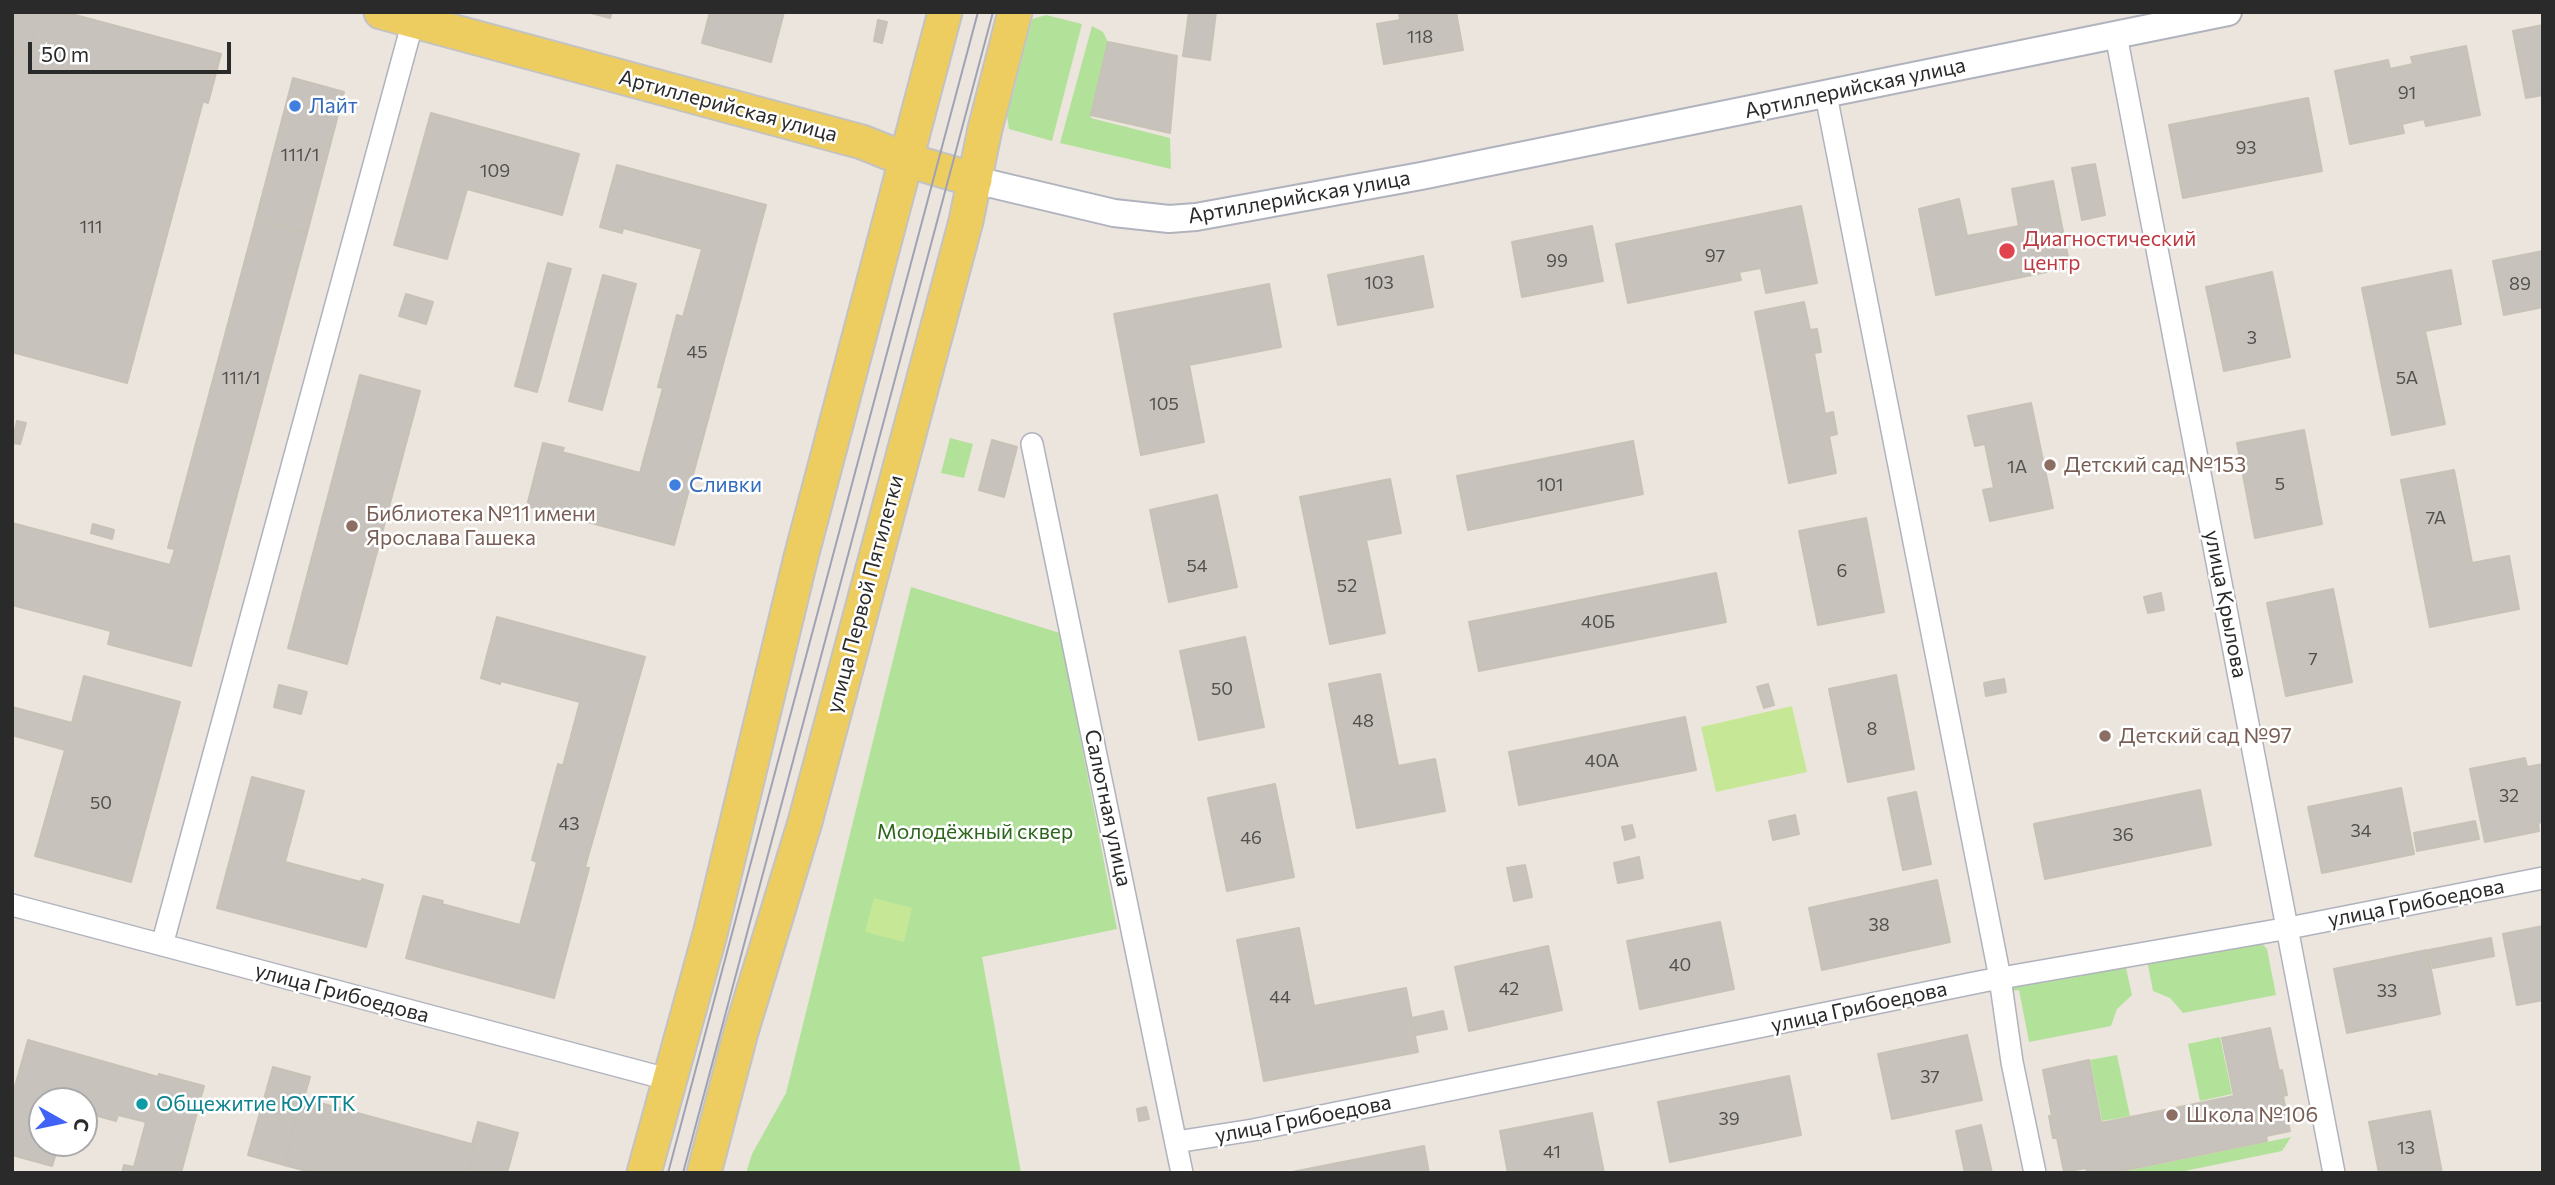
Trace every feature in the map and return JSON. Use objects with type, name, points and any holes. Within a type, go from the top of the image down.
[{"type":"main road","name":"Артиллерийская улица","points":[[381,12],[862,142],[907,160],[975,180]]},
{"type":"main road","points":[[644,1173],[710,934],[801,557],[945,12]]},
{"type":"main road","name":"улица Первой Пятилетки","points":[[704,1173],[741,1032],[805,822],[975,180],[1015,12]]},
{"type":"street","name":"Артиллерийская улица","points":[[975,180],[1114,214],[1169,219],[1196,217],[1421,176],[2228,12]]},
{"type":"street","points":[[162,945],[413,21]]},
{"type":"street","name":"улица Крылова","points":[[2116,35],[2334,1173]]},
{"type":"street","points":[[1826,95],[2000,978],[2012,1062],[2035,1173]]},
{"type":"street","name":"Салютная улица","points":[[1032,444],[1182,1173]]},
{"type":"street","name":"улица Грибоедова","points":[[1176,1142],[1253,1130],[2000,978],[2289,929],[2543,878]]},
{"type":"street","name":"улица Грибоедова","points":[[12,905],[671,1080]]},
{"type":"green space","points":[[1046,15],[1082,24],[1052,141],[1009,129],[1007,116],[1010,94],[1013,94],[1032,19]]},
{"type":"green space","points":[[1092,26],[1103,32],[1108,42],[1091,118],[1170,138],[1171,169],[1060,143]]},
{"type":"green space","points":[[950,438],[973,444],[964,478],[941,473]]},
{"type":"green space","name":"Молодёжный сквер","points":[[911,587],[1060,633],[1117,929],[982,957],[1021,1173],[746,1173],[752,1154],[786,1093]]},
{"type":"green space","points":[[1792,706],[1807,772],[1716,792],[1701,727]]},
{"type":"green space","points":[[874,898],[912,908],[904,942],[865,932]]},
{"type":"green space","points":[[2252,934],[2267,949],[2276,995],[2183,1013],[2170,998],[2153,991],[2146,955]]},
{"type":"green space","points":[[2124,959],[2132,995],[2117,1009],[2111,1026],[2029,1042],[2019,990],[2012,991],[2018,979]]},
{"type":"green space","points":[[2220,1037],[2232,1094],[2200,1101],[2188,1044]]},
{"type":"green space","points":[[2117,1055],[2130,1116],[2102,1121],[2090,1060]]},
{"type":"green space","points":[[2291,1137],[2282,1151],[2175,1173],[2116,1173]]},
{"type":"building","points":[[12,12],[39,12],[28,53],[12,48]]},
{"type":"building","points":[[39,12],[64,12],[221,54],[208,103],[203,101],[127,383],[12,352],[12,48],[28,53]]},
{"type":"building","points":[[587,12],[612,12],[610,18]]},
{"type":"building","points":[[710,12],[784,12],[771,62],[702,43]]},
{"type":"building","points":[[1189,12],[1216,12],[1210,60],[1183,56]]},
{"type":"building","points":[[1399,12],[1456,12],[1463,50],[1384,64],[1377,24],[1400,20]]},
{"type":"building","points":[[878,20],[887,22],[882,43],[874,41]]},
{"type":"building","points":[[2543,25],[2543,95],[2526,98],[2513,31]]},
{"type":"building","points":[[1108,42],[1177,56],[1170,133],[1091,115]]},
{"type":"building","points":[[2466,46],[2480,115],[2426,126],[2424,119],[2402,124],[2404,133],[2350,144],[2335,71],[2388,60],[2390,69],[2413,64],[2411,57]]},
{"type":"building","points":[[293,78],[344,92],[307,233],[256,219]]},
{"type":"building","points":[[2308,98],[2322,171],[2183,198],[2169,125]]},
{"type":"building","points":[[431,113],[579,154],[562,215],[467,189],[447,259],[394,245]]},
{"type":"building","points":[[2095,164],[2105,215],[2082,220],[2072,168]]},
{"type":"building","points":[[617,165],[766,205],[674,545],[527,506],[543,443],[564,448],[562,452],[640,473],[663,388],[658,387],[677,315],[683,317],[702,249],[623,228],[622,233],[600,227]]},
{"type":"building","points":[[2053,181],[2070,267],[1936,295],[1919,209],[1959,199],[1967,236],[2019,226],[2012,189]]},
{"type":"building","points":[[1801,206],[1817,283],[1766,293],[1761,268],[1739,272],[1741,280],[1628,303],[1616,244]]},
{"type":"building","points":[[256,219],[307,233],[191,666],[108,644],[111,631],[12,605],[12,523],[170,565],[175,549],[168,548]]},
{"type":"building","points":[[1592,226],[1603,281],[1522,297],[1512,242]]},
{"type":"building","points":[[2543,251],[2543,307],[2504,315],[2493,261]]},
{"type":"building","points":[[1423,256],[1433,307],[1338,325],[1328,275]]},
{"type":"building","points":[[548,263],[571,269],[537,392],[515,386]]},
{"type":"building","points":[[2451,270],[2461,324],[2425,331],[2445,424],[2392,435],[2362,288]]},
{"type":"building","points":[[2272,272],[2290,357],[2224,371],[2206,287]]},
{"type":"building","points":[[603,275],[636,284],[602,410],[569,401]]},
{"type":"building","points":[[1269,284],[1281,347],[1189,365],[1204,442],[1141,455],[1114,314]]},
{"type":"building","points":[[406,294],[433,302],[426,324],[399,316]]},
{"type":"building","points":[[1804,302],[1810,330],[1817,329],[1821,352],[1814,353],[1825,414],[1833,412],[1837,434],[1829,436],[1836,473],[1789,483],[1755,312]]},
{"type":"building","points":[[360,375],[420,391],[347,664],[288,648]]},
{"type":"building","points":[[2031,403],[2053,508],[1990,521],[1983,490],[1994,488],[1985,444],[1975,446],[1968,416]]},
{"type":"building","points":[[17,421],[26,423],[20,444],[12,443]]},
{"type":"building","points":[[2304,430],[2322,524],[2255,538],[2237,443]]},
{"type":"building","points":[[992,440],[1017,447],[1004,497],[979,490]]},
{"type":"building","points":[[1633,441],[1643,494],[1468,530],[1457,476]]},
{"type":"building","points":[[2454,470],[2472,563],[2509,556],[2519,609],[2430,627],[2401,480]]},
{"type":"building","points":[[1390,479],[1401,533],[1366,540],[1385,633],[1330,644],[1300,497]]},
{"type":"building","points":[[1217,495],[1237,587],[1169,602],[1150,510]]},
{"type":"building","points":[[1866,518],[1884,612],[1818,625],[1799,531]]},
{"type":"building","points":[[93,524],[114,530],[112,539],[91,533]]},
{"type":"building","points":[[1716,573],[1726,622],[1479,671],[1469,622]]},
{"type":"building","points":[[2333,589],[2352,682],[2286,696],[2267,603]]},
{"type":"building","points":[[2161,593],[2164,610],[2148,613],[2144,597]]},
{"type":"building","points":[[497,617],[645,657],[585,867],[589,868],[554,998],[406,958],[423,896],[443,901],[442,904],[520,925],[537,862],[532,860],[558,764],[563,766],[580,702],[481,678]]},
{"type":"building","points":[[1245,637],[1264,727],[1199,740],[1180,651]]},
{"type":"building","points":[[1380,674],[1398,766],[1435,759],[1445,811],[1357,828],[1329,684]]},
{"type":"building","points":[[1896,675],[1914,769],[1848,782],[1829,689]]},
{"type":"building","points":[[84,676],[180,702],[131,882],[35,856],[65,750],[12,735],[12,707],[72,723]]},
{"type":"building","points":[[2004,679],[2006,692],[1986,696],[1984,683]]},
{"type":"building","points":[[1768,684],[1774,705],[1764,708],[1757,687]]},
{"type":"building","points":[[279,685],[307,692],[301,714],[274,707]]},
{"type":"building","points":[[1685,717],[1696,770],[1519,805],[1509,752]]},
{"type":"building","points":[[2525,758],[2527,767],[2543,764],[2543,822],[2538,823],[2539,831],[2485,842],[2470,769]]},
{"type":"building","points":[[252,777],[304,791],[285,862],[361,882],[362,879],[383,885],[366,947],[217,908]]},
{"type":"building","points":[[1275,784],[1294,877],[1227,891],[1208,798]]},
{"type":"building","points":[[2401,788],[2414,854],[2322,873],[2308,807]]},
{"type":"building","points":[[2200,790],[2211,845],[2045,879],[2034,824]]},
{"type":"building","points":[[1916,792],[1931,864],[1903,870],[1888,798]]},
{"type":"building","points":[[1795,815],[1799,834],[1773,840],[1769,821]]},
{"type":"building","points":[[2475,821],[2479,839],[2417,851],[2414,833]]},
{"type":"building","points":[[1632,825],[1635,837],[1625,840],[1622,827]]},
{"type":"building","points":[[1639,857],[1643,878],[1618,883],[1614,863]]},
{"type":"building","points":[[1525,865],[1532,897],[1514,901],[1507,868]]},
{"type":"building","points":[[1937,880],[1950,942],[1822,970],[1809,908]]},
{"type":"building","points":[[1720,922],[1734,989],[1640,1009],[1627,941]]},
{"type":"building","points":[[2543,926],[2543,1000],[2517,1005],[2503,934]]},
{"type":"building","points":[[1299,928],[1314,1006],[1406,988],[1418,1052],[1264,1081],[1237,940]]},
{"type":"building","points":[[2491,938],[2494,956],[2433,968],[2429,950]]},
{"type":"building","points":[[1548,946],[1562,1010],[1469,1031],[1455,967]]},
{"type":"building","points":[[2427,950],[2440,1014],[2347,1033],[2334,969]]},
{"type":"building","points":[[1443,1011],[1447,1029],[1416,1035],[1412,1018]]},
{"type":"building","points":[[2270,1028],[2287,1095],[2283,1096],[2290,1131],[2266,1136],[2267,1141],[2111,1173],[2087,1173],[2086,1168],[2064,1172],[2057,1138],[2053,1138],[2049,1116],[2052,1116],[2043,1070],[2089,1060],[2101,1123],[2234,1096],[2222,1038]]},
{"type":"building","points":[[1967,1035],[1982,1100],[1892,1119],[1878,1054]]},
{"type":"building","name":"Общежитие ЮУГТК","points":[[28,1040],[158,1077],[159,1074],[204,1086],[181,1173],[122,1173],[124,1165],[134,1167],[146,1122],[118,1115],[116,1121],[98,1116],[98,1087],[28,1087],[28,1157],[55,1157],[52,1166],[12,1155],[12,1097]]},
{"type":"building","points":[[273,1067],[310,1077],[284,1165],[248,1155]]},
{"type":"building","points":[[1789,1076],[1801,1135],[1670,1162],[1658,1102]]},
{"type":"building","points":[[302,1098],[475,1145],[468,1173],[314,1173],[284,1165]]},
{"type":"building","points":[[1146,1107],[1149,1119],[1139,1121],[1137,1109]]},
{"type":"building","points":[[2430,1111],[2442,1173],[2379,1173],[2369,1122]]},
{"type":"building","points":[[1592,1113],[1604,1173],[1508,1173],[1500,1131]]},
{"type":"building","points":[[478,1122],[518,1133],[507,1173],[468,1173]]},
{"type":"building","points":[[1981,1125],[1992,1173],[1965,1173],[1956,1131]]},
{"type":"building","points":[[1424,1146],[1429,1173],[1287,1173]]},
{"type":"tram line","points":[[668,1173],[978,12]]},
{"type":"tram line","points":[[683,1173],[993,12]]},
{"type":"place","name":"Лайт","points":[[295,106]]},
{"type":"place","name":"Диагностический центр","points":[[2007,251]]},
{"type":"place","name":"Детский сад №153","points":[[2050,465]]},
{"type":"place","name":"Сливки","points":[[675,485]]},
{"type":"place","name":"Библиотека №11 имени Ярослава Гашека","points":[[352,526]]},
{"type":"place","name":"Детский сад №97","points":[[2105,736]]},
{"type":"place","name":"Общежитие ЮУГТК","points":[[142,1104]]},
{"type":"place","name":"Школа №106","points":[[2172,1115]]}]
